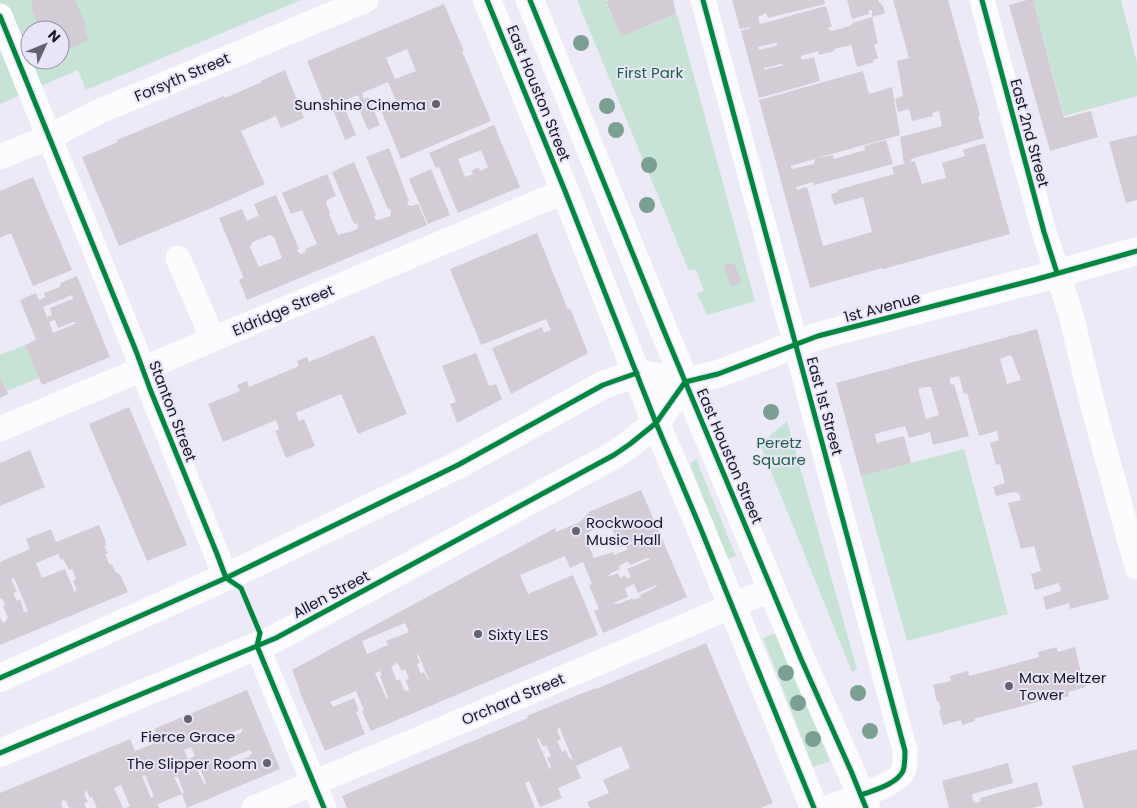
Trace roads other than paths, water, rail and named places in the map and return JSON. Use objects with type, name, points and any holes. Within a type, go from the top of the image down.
[{"type":"main road","name":"East Houston Street","points":[[487,0],[566,191],[656,423],[814,808]]},
{"type":"main road","name":"East Houston Street","points":[[530,0],[801,659],[864,801]]},
{"type":"main road","name":"1st Avenue","points":[[686,382],[718,374],[818,336],[1137,251]]},
{"type":"main road","points":[[0,678],[226,578],[458,465],[602,385],[637,373],[686,382],[656,423]]},
{"type":"main road","name":"Allen Street","points":[[0,753],[276,638],[614,454],[656,423]]},
{"type":"street","name":"Forsyth Street","points":[[0,157],[49,137],[98,112],[366,0]]},
{"type":"street","name":"East 1st Street","points":[[703,0],[905,751],[903,770],[899,777],[864,801]]},
{"type":"street","name":"East 2nd Street","points":[[982,0],[1044,232],[1070,312],[1137,567]]},
{"type":"street","name":"Stanton Street","points":[[0,16],[226,578]]},
{"type":"street","name":"Eldridge Street","points":[[0,429],[566,191]]},
{"type":"street","points":[[178,258],[213,339]]},
{"type":"street","name":"Orchard Street","points":[[254,808],[772,588]]},
{"type":"street","points":[[257,646],[324,808]]},
{"type":"street","points":[[827,808],[864,801]]},
{"type":"place","name":"Sunshine Cinema","points":[[436,104]]},
{"type":"place","name":"Rockwood Music Hall","points":[[576,531]]},
{"type":"place","name":"Sixty LES","points":[[478,634]]},
{"type":"place","name":"Max Meltzer Tower","points":[[1009,686]]},
{"type":"place","name":"Fierce Grace","points":[[188,719]]},
{"type":"place","name":"The Slipper Room","points":[[267,763]]},
{"type":"park label","name":"First Park","points":[[650,72]]},
{"type":"park label","name":"Peretz Square","points":[[779,450]]}]
